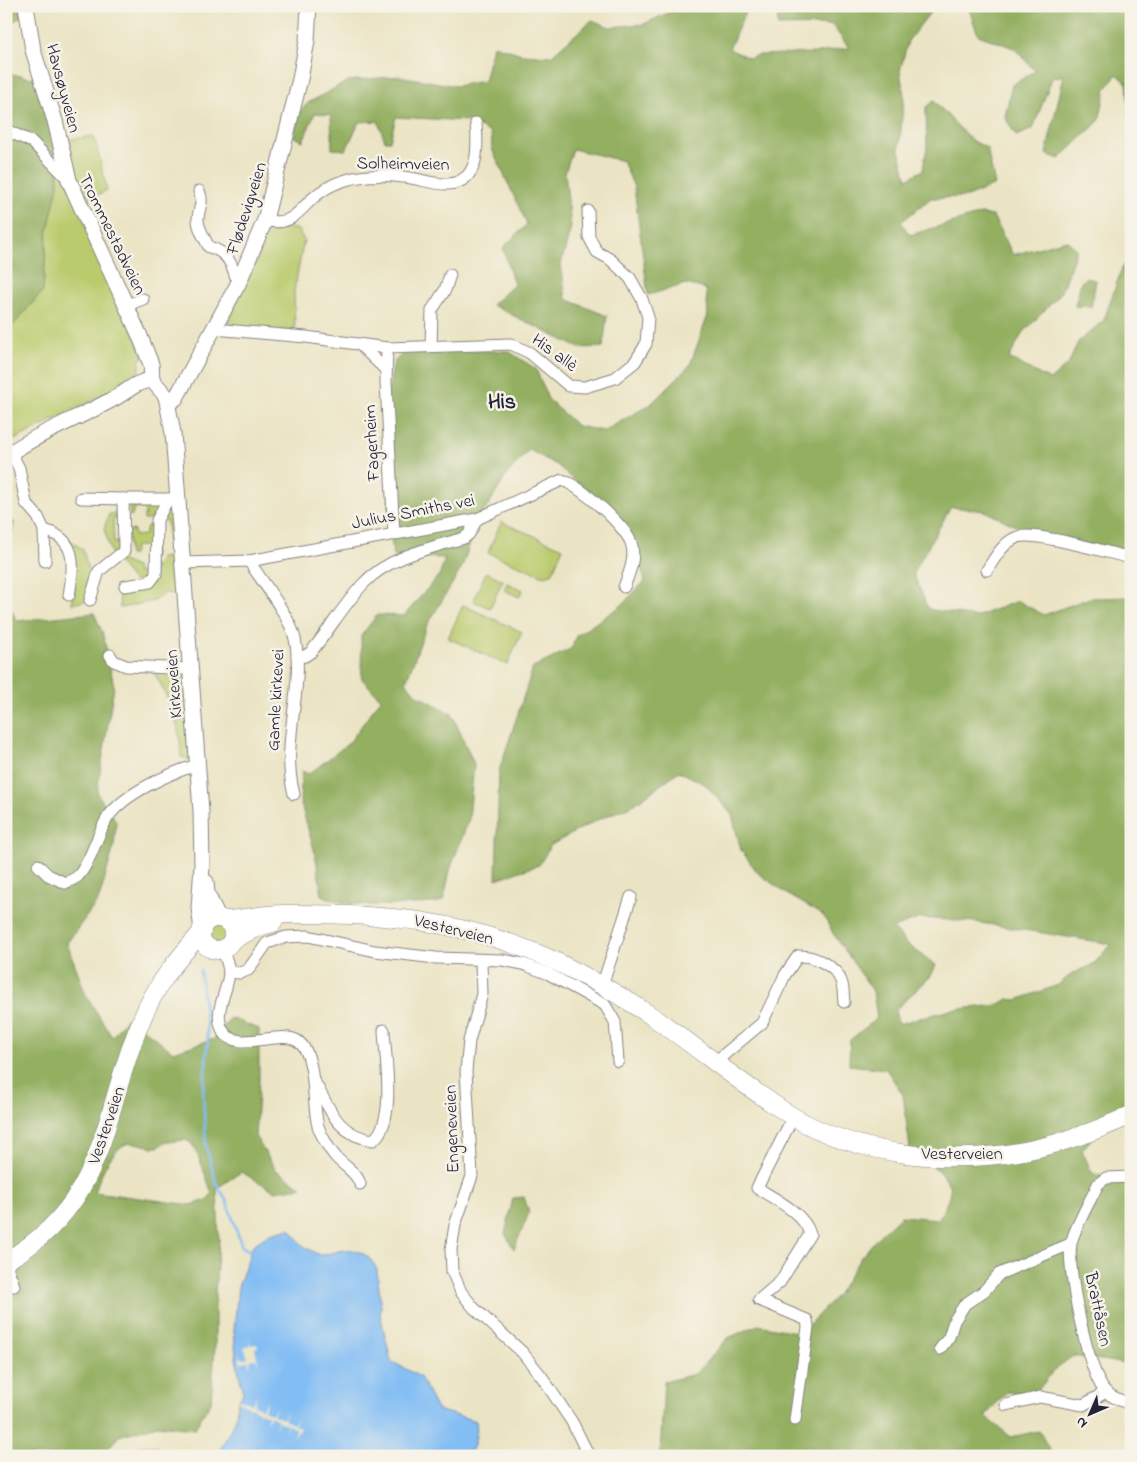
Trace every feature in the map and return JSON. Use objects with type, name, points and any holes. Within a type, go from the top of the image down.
[{"type":"main road","name":"Havsøyveien","points":[[26,6],[33,50],[55,121],[69,180]]},
{"type":"main road","name":"Flødevigveien","points":[[168,403],[176,398],[238,284],[265,220],[300,79],[307,41],[309,6]]},
{"type":"main road","name":"Trommestadveien","points":[[69,180],[127,305],[151,364],[155,383]]},
{"type":"main road","points":[[9,454],[41,434],[117,397],[132,386],[155,383]]},
{"type":"main road","name":"Kirkeveien","points":[[155,383],[168,403],[173,432],[173,499],[183,563],[197,765],[202,866],[200,908],[202,931]]},
{"type":"main road","name":"Kirkeveien","points":[[202,866],[207,894],[222,919]]},
{"type":"main road","name":"Vesterveien","points":[[222,919],[282,913],[298,915],[380,915],[441,923],[519,947],[555,962],[602,986],[651,1016],[794,1117],[829,1134],[869,1146],[903,1153],[974,1156],[1020,1152],[1088,1134],[1131,1115]]},
{"type":"main road","name":"Vesterveien","points":[[175,966],[202,953],[223,947],[258,927],[298,915]]},
{"type":"main road","points":[[222,919],[231,927],[223,947],[206,946],[202,931],[210,920],[222,919]]},
{"type":"main road","name":"Vesterveien","points":[[6,1262],[42,1239],[71,1206],[85,1184],[99,1153],[142,1019],[154,993],[175,966],[178,958],[202,931]]},
{"type":"street","name":"Solheimveien","points":[[265,220],[276,223],[292,218],[323,191],[335,184],[355,178],[402,177],[448,184],[461,181],[474,167],[477,154],[476,124]]},
{"type":"street","name":"Trommestadveien","points":[[6,130],[32,142],[69,180]]},
{"type":"street","points":[[199,191],[202,203],[198,222],[204,238],[209,248],[219,250],[228,258],[238,284]]},
{"type":"street","name":"His allè","points":[[214,329],[306,337],[361,346],[387,348],[511,344],[530,353],[569,386],[585,387],[615,378],[635,362],[646,344],[648,317],[642,299],[630,278],[610,259],[597,252],[589,237],[588,211]]},
{"type":"street","points":[[431,346],[432,310],[445,290],[450,275]]},
{"type":"street","points":[[127,305],[143,299]]},
{"type":"street","points":[[361,346],[386,370]]},
{"type":"street","name":"Fagerheim","points":[[387,348],[386,370],[394,535]]},
{"type":"street","points":[[9,454],[19,468],[26,503],[38,517],[44,530],[45,561]]},
{"type":"street","name":"Julius Smiths vei","points":[[183,563],[248,560],[477,519],[562,480],[568,482],[617,523],[632,544],[632,563],[624,588]]},
{"type":"street","points":[[81,498],[173,499]]},
{"type":"street","points":[[90,600],[99,571],[124,551],[123,499]]},
{"type":"street","points":[[125,586],[150,582],[156,574],[156,520],[173,499]]},
{"type":"street","points":[[297,657],[305,656],[311,652],[346,605],[371,577],[416,552],[464,538],[469,534],[477,519]]},
{"type":"street","points":[[44,530],[62,537],[69,547],[73,572],[69,595]]},
{"type":"street","points":[[987,570],[1001,549],[1018,537],[1036,536],[1131,558]]},
{"type":"street","name":"Gamle kirkevei","points":[[248,560],[295,637],[297,657],[289,766],[294,794]]},
{"type":"street","points":[[110,655],[114,661],[126,666],[190,669]]},
{"type":"street","points":[[38,865],[48,875],[65,883],[78,876],[110,815],[125,801],[176,771],[197,765]]},
{"type":"street","points":[[602,986],[631,896]]},
{"type":"street","points":[[229,972],[240,973],[248,970],[267,943],[286,937],[308,936],[375,951],[481,961],[502,960],[523,964],[549,974],[605,1005],[615,1022],[618,1061]]},
{"type":"street","points":[[223,947],[229,972],[219,1015],[224,1033],[231,1038],[243,1040],[292,1038],[300,1042],[306,1050],[318,1126],[335,1156],[354,1173],[360,1184]]},
{"type":"street","points":[[715,1062],[762,1023],[785,976],[798,956],[809,956],[838,974],[842,983],[844,1002]]},
{"type":"street","name":"Engeneveien","points":[[481,961],[482,994],[469,1041],[466,1071],[472,1176],[455,1225],[451,1250],[452,1271],[461,1292],[474,1308],[522,1352],[542,1377],[572,1422],[589,1456]]},
{"type":"street","points":[[311,1075],[345,1130],[358,1138],[372,1140],[379,1135],[384,1125],[387,1109],[384,1030]]},
{"type":"street","points":[[794,1117],[757,1188],[796,1214],[808,1226],[810,1234],[780,1282],[759,1300],[807,1320],[808,1327],[795,1420]]},
{"type":"street","name":"Brattåsen","points":[[1106,1392],[1099,1381],[1082,1327],[1073,1288],[1070,1244],[1098,1184],[1106,1178],[1131,1177]]},
{"type":"street","points":[[940,1349],[949,1337],[954,1321],[965,1304],[984,1290],[999,1274],[1070,1244]]},
{"type":"street","name":"Vesterveien","points":[[6,1262],[14,1286]]},
{"type":"street","points":[[1006,1405],[1040,1397],[1083,1405],[1106,1392],[1131,1404]]},
{"type":"green space","points":[[6,6],[20,6],[22,16],[6,26]]},
{"type":"green space","points":[[683,6],[748,6],[729,49],[749,58],[760,55],[816,53],[849,48],[832,25],[778,26],[777,6],[935,6],[908,41],[900,71],[904,96],[899,150],[907,179],[923,170],[927,147],[926,107],[934,101],[971,140],[987,148],[995,185],[967,197],[931,198],[901,222],[910,235],[981,214],[993,216],[1013,255],[1066,240],[1077,249],[1060,294],[1022,334],[1009,358],[1050,380],[1069,363],[1078,342],[1104,320],[1122,268],[1131,254],[1131,552],[1040,537],[984,511],[951,507],[913,573],[928,609],[975,617],[1018,601],[1044,615],[1090,598],[1131,597],[1131,1116],[1097,1133],[1082,1150],[1092,1173],[1120,1182],[1131,1183],[1131,1361],[1121,1363],[1073,1356],[1055,1369],[1035,1394],[1007,1392],[985,1416],[1011,1437],[1039,1431],[1053,1456],[660,1456],[664,1382],[695,1374],[728,1338],[758,1325],[801,1333],[838,1294],[861,1257],[880,1235],[901,1216],[939,1219],[950,1192],[946,1180],[941,1174],[910,1149],[903,1095],[886,1069],[849,1065],[850,1040],[877,1018],[873,991],[834,935],[823,915],[787,894],[758,873],[741,850],[732,815],[706,785],[679,771],[635,804],[597,820],[551,845],[539,865],[496,879],[499,771],[533,668],[572,648],[576,636],[621,606],[645,581],[634,543],[598,501],[557,465],[529,450],[508,473],[479,520],[461,569],[426,627],[406,682],[416,694],[452,714],[474,764],[469,819],[450,870],[444,899],[437,903],[362,905],[334,900],[322,895],[315,853],[300,801],[302,771],[309,774],[349,743],[381,699],[362,679],[361,636],[377,615],[404,616],[440,574],[445,558],[393,556],[389,515],[386,404],[394,362],[405,351],[508,351],[536,369],[548,399],[577,426],[604,431],[651,404],[690,365],[708,315],[706,289],[686,284],[648,295],[634,187],[623,161],[573,149],[565,173],[571,227],[561,264],[566,299],[607,316],[603,347],[579,348],[492,305],[514,285],[503,248],[527,224],[492,149],[491,133],[468,121],[396,117],[390,141],[385,141],[378,121],[359,122],[346,150],[332,149],[331,115],[315,113],[303,141],[294,137],[299,112],[308,103],[348,81],[399,76],[456,86],[484,81],[493,45],[522,54],[551,56],[592,20],[610,27],[644,24]],"holes":[[[921,918],[975,922],[1111,944],[1094,964],[1073,973],[1058,985],[1017,1000],[1008,999],[998,1005],[950,1010],[898,1024],[895,1010],[931,976],[936,965],[908,945],[893,928]]]},
{"type":"green space","points":[[968,6],[1131,6],[1131,145],[1127,83],[1117,74],[1106,89],[1099,121],[1059,159],[1046,154],[1064,75],[1052,78],[1033,129],[1016,136],[1005,117],[1012,85],[1035,71],[1014,48],[978,35]]},
{"type":"green space","points":[[6,73],[37,79],[57,141],[58,185],[47,234],[43,291],[6,333]]},
{"type":"green space","points":[[94,136],[107,190],[78,206],[144,357],[139,360],[139,372],[131,381],[6,444],[6,333],[43,291],[47,234],[58,185],[57,141]]},
{"type":"green space","points":[[267,228],[297,229],[304,240],[294,291],[295,331],[229,327],[229,317],[262,249]]},
{"type":"green space","points":[[1086,277],[1096,281],[1091,307],[1075,306],[1081,282]]},
{"type":"green space","points":[[137,501],[157,501],[160,506],[153,519],[144,520],[144,515],[146,515],[143,508],[133,508],[133,514],[130,516],[129,507]]},
{"type":"green space","points":[[171,506],[180,595],[165,593],[154,601],[120,608],[119,595],[123,595],[127,589],[148,585],[160,558],[169,557],[167,523],[163,518],[168,507]]},
{"type":"green space","points":[[109,514],[119,514],[119,519],[113,519],[114,543],[120,543],[121,546],[112,556],[104,529]]},
{"type":"green space","points":[[6,518],[14,522],[6,558]]},
{"type":"green space","points":[[501,522],[563,548],[552,574],[544,576],[488,553]]},
{"type":"green space","points":[[147,526],[153,527],[154,558],[146,558],[145,553],[148,553],[148,548],[145,546],[135,546],[133,555],[129,555],[128,531],[134,530],[135,536],[145,535]]},
{"type":"green space","points":[[70,540],[83,550],[91,580],[85,601],[72,604],[75,577]]},
{"type":"green space","points":[[121,560],[136,567],[137,573],[146,573],[149,564],[154,566],[151,576],[134,582],[117,561]]},
{"type":"green space","points":[[486,572],[503,580],[490,608],[473,601]]},
{"type":"green space","points":[[507,583],[523,590],[519,597],[504,590]]},
{"type":"green space","points":[[6,600],[17,621],[94,613],[103,634],[114,686],[97,793],[116,821],[114,846],[99,899],[67,943],[86,995],[112,1037],[126,1019],[137,1024],[173,1052],[214,1039],[230,1018],[259,1029],[259,1081],[255,1136],[276,1170],[302,1187],[275,1191],[241,1172],[217,1188],[219,1241],[211,1402],[194,1429],[157,1425],[119,1436],[101,1456],[6,1456]],"holes":[[[185,1140],[190,1142],[196,1150],[212,1193],[207,1200],[191,1205],[95,1192],[108,1163],[118,1149],[124,1145],[134,1143],[158,1147],[166,1142]]]},
{"type":"green space","points":[[463,605],[522,632],[507,665],[448,638]]},
{"type":"green space","points":[[152,669],[185,670],[191,757],[189,760],[181,757],[176,722]]},
{"type":"green space","points":[[218,925],[224,928],[227,934],[224,940],[218,943],[212,940],[209,934],[212,928]]},
{"type":"green space","points":[[524,1197],[529,1213],[514,1249],[505,1234],[513,1198]]},
{"type":"sand","points":[[140,1446],[156,1446],[163,1451],[164,1456],[143,1453],[135,1456],[120,1456],[124,1452]]},
{"type":"water","points":[[290,1229],[302,1245],[319,1255],[342,1250],[354,1250],[365,1255],[374,1264],[377,1270],[380,1314],[391,1361],[420,1377],[437,1410],[476,1421],[475,1439],[468,1456],[217,1456],[235,1421],[238,1401],[243,1393],[236,1358],[234,1331],[238,1287],[253,1245],[270,1234]]},
{"type":"pier","points":[[249,1339],[251,1345],[257,1344],[258,1347],[255,1348],[259,1365],[256,1359],[250,1360],[250,1367],[248,1361],[241,1362],[242,1369],[238,1351],[241,1359],[248,1358],[244,1347],[250,1345]]},
{"type":"pier","points":[[257,1395],[254,1405],[262,1409],[267,1400],[264,1410],[272,1414],[277,1406],[273,1415],[283,1419],[287,1411],[284,1420],[293,1424],[298,1416],[294,1425],[300,1427],[294,1437],[296,1429],[288,1425],[284,1432],[287,1424],[279,1421],[275,1428],[278,1420],[270,1416],[266,1423],[268,1415],[261,1412],[256,1419],[260,1412],[251,1407],[247,1414],[250,1407],[238,1401],[239,1399],[252,1404]]},
{"type":"waterway","points":[[200,970],[208,1039],[203,1094],[206,1146],[216,1183],[226,1199],[242,1247],[251,1251]]},
{"type":"district","name":"His","points":[[502,400]]}]
